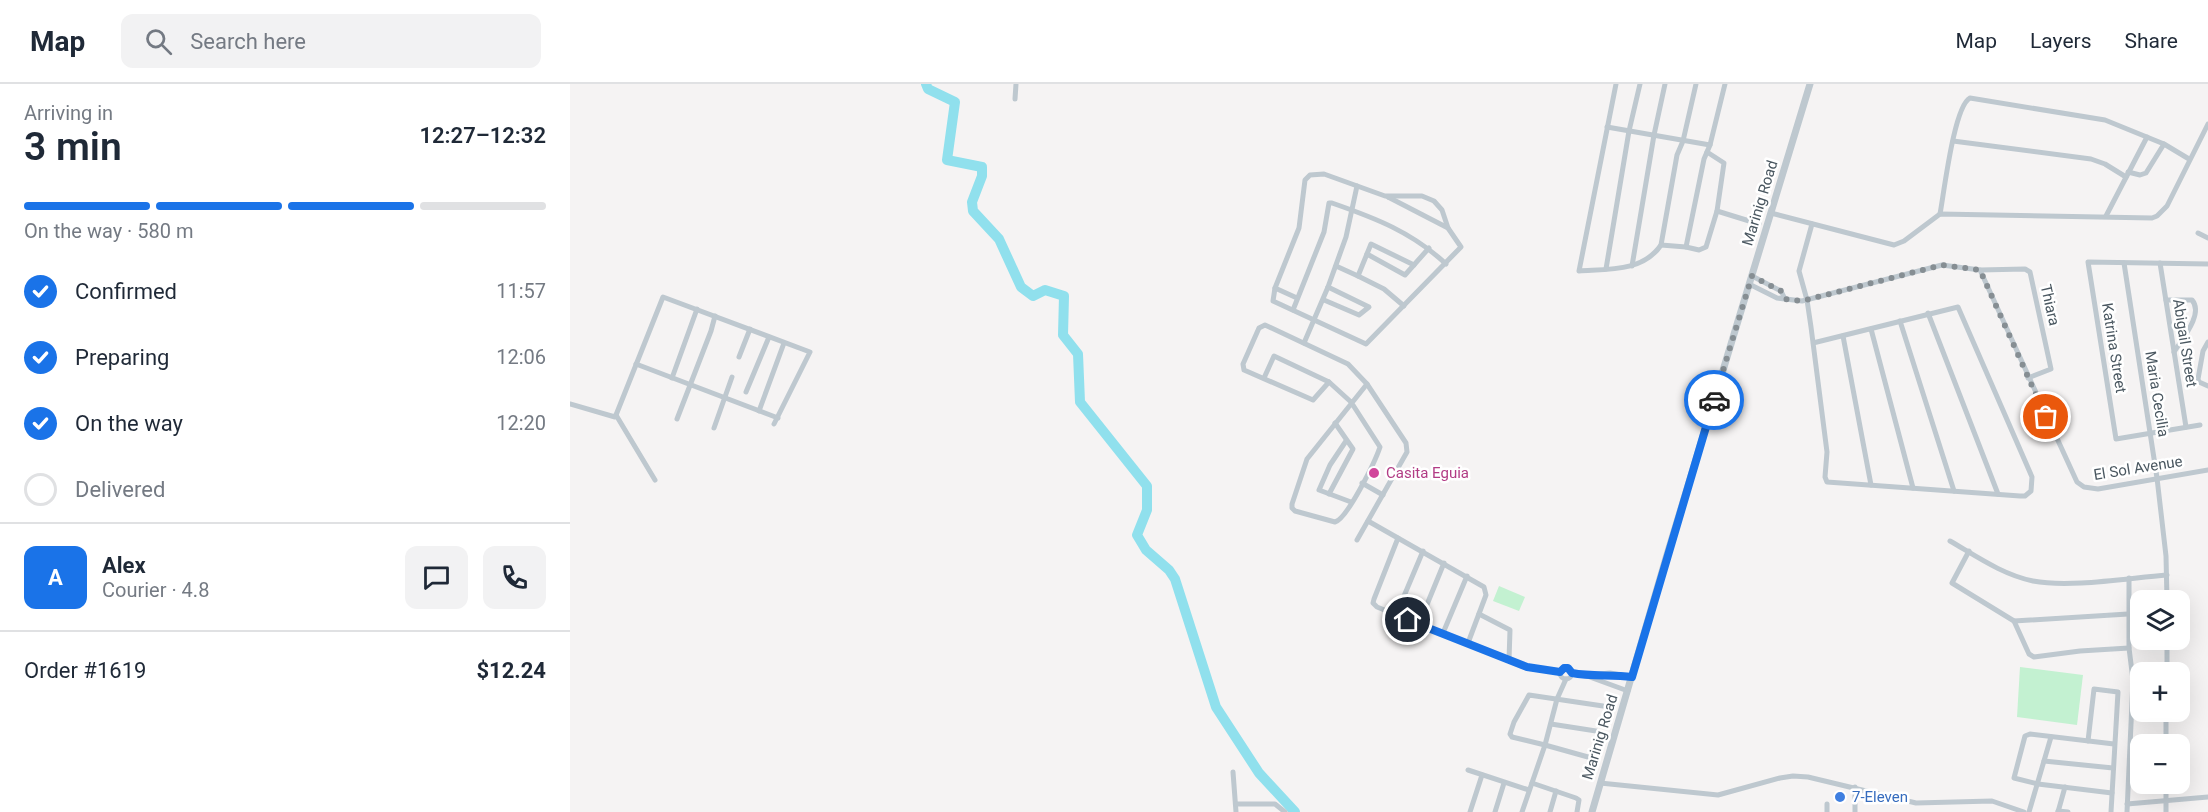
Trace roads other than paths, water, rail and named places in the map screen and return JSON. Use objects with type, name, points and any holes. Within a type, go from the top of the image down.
[{"type":"street","points":[[1015,99],[1016,84]]},
{"type":"street","points":[[1616,84],[1579,271],[1632,266],[1651,256],[1660,245],[1677,155],[1683,141],[1696,84]]},
{"type":"street","points":[[1606,269],[1629,131],[1640,84]]},
{"type":"street","points":[[1632,266],[1665,84]]},
{"type":"street","points":[[1686,247],[1704,159],[1710,145],[1725,84]]},
{"type":"street","name":"Marinig Road","points":[[1592,812],[1810,84]]},
{"type":"street","points":[[1940,214],[1953,141],[1964,102],[1974,98],[2105,120],[2164,144],[2189,159]]},
{"type":"street","points":[[1771,213],[1894,245],[1904,241],[1940,214],[2157,216],[2167,206],[2208,124]]},
{"type":"street","points":[[1607,127],[1710,145]]},
{"type":"street","points":[[2106,216],[2147,137]]},
{"type":"street","points":[[1953,141],[2091,159],[2127,175],[2146,173],[2164,144]]},
{"type":"street","points":[[1660,245],[1699,250],[1706,247],[1717,211],[1724,163],[1707,152]]},
{"type":"street","points":[[1385,196],[1422,196],[1434,201],[1442,210],[1448,228],[1461,247],[1366,344],[1273,301],[1275,288],[1299,228],[1307,176],[1324,174],[1385,196],[1448,228]]},
{"type":"street","points":[[1305,343],[1324,300],[1346,237],[1357,186]]},
{"type":"street","points":[[1293,310],[1324,231],[1329,203],[1410,235],[1446,264]]},
{"type":"street","points":[[1717,211],[1759,224]]},
{"type":"street","points":[[1812,224],[1799,271],[1808,300],[1813,343],[1827,452],[1825,477],[1827,482],[2025,496],[2031,491],[2032,477],[1958,307],[1813,343]]},
{"type":"street","points":[[2198,233],[2208,238]]},
{"type":"street","points":[[1358,276],[1369,246],[1374,244],[1414,265]]},
{"type":"street","points":[[1367,254],[1405,274],[1429,248]]},
{"type":"street","points":[[2200,425],[2116,439],[2088,262],[2207,262]]},
{"type":"street","name":"Maria Cecilia","points":[[2124,263],[2157,478],[2167,590]]},
{"type":"street","name":"Abigail Street","points":[[2160,263],[2186,428]]},
{"type":"street","points":[[1749,284],[1777,298],[1796,302],[1942,265],[1980,270]]},
{"type":"street","points":[[1336,266],[1384,289],[1404,306]]},
{"type":"street","name":"Thiara","points":[[1980,270],[2025,269],[2030,272],[2051,369],[2028,378]]},
{"type":"street","name":"El Sol Avenue","points":[[1980,270],[2073,476],[2081,486],[2098,489],[2208,470]]},
{"type":"street","points":[[1752,276],[1781,291],[1785,299]]},
{"type":"street","points":[[1324,300],[1359,315],[1370,305],[1329,287]]},
{"type":"street","points":[[1275,288],[1297,298]]},
{"type":"street","points":[[616,415],[663,297],[810,352],[774,424]]},
{"type":"street","points":[[2166,300],[2192,300],[2197,310],[2174,352]]},
{"type":"street","points":[[672,378],[697,309]]},
{"type":"street","points":[[1929,313],[1998,494]]},
{"type":"street","points":[[677,419],[715,316]]},
{"type":"street","points":[[1900,321],[1954,491]]},
{"type":"street","points":[[1329,382],[1313,400],[1242,367],[1261,325],[1348,364],[1367,384],[1408,447],[1357,540]]},
{"type":"street","points":[[740,357],[750,329]]},
{"type":"street","points":[[1871,329],[1913,488]]},
{"type":"street","points":[[1843,336],[1871,485]]},
{"type":"street","points":[[746,392],[769,337]]},
{"type":"street","points":[[2208,342],[2203,351],[2198,379],[2208,387]]},
{"type":"street","points":[[759,411],[784,343]]},
{"type":"street","points":[[1264,378],[1274,356],[1329,382],[1351,402],[1380,447],[1362,483],[1337,522],[1295,512],[1292,508],[1307,459],[1351,402],[1367,384]]},
{"type":"street","points":[[636,364],[777,418]]},
{"type":"street","points":[[714,428],[732,377]]},
{"type":"street","points":[[570,405],[615,417],[616,415]]},
{"type":"street","points":[[616,415],[656,480]]},
{"type":"street","points":[[1329,495],[1353,449],[1335,423]]},
{"type":"street","points":[[1346,441],[1330,465],[1319,490],[1351,502]]},
{"type":"street","points":[[1362,483],[1383,495]]},
{"type":"street","points":[[1368,521],[1467,576],[1486,591],[1468,643]]},
{"type":"street","points":[[1398,538],[1373,603],[1377,607],[1527,667],[1560,672]]},
{"type":"street","points":[[1950,541],[1998,568],[2032,580],[2065,583],[2167,575]]},
{"type":"street","points":[[1396,615],[1422,551]]},
{"type":"street","points":[[1968,551],[1952,583],[2014,621],[2128,614]]},
{"type":"street","points":[[1419,624],[1444,563]]},
{"type":"street","points":[[1443,633],[1467,576]]},
{"type":"street","points":[[2127,812],[2133,680],[2129,648],[2129,578]]},
{"type":"street","points":[[1479,614],[1510,630],[1509,660]]},
{"type":"street","points":[[2014,621],[2026,651],[2034,657],[2129,648]]},
{"type":"street","points":[[1560,672],[1568,668],[1572,673],[1628,691]]},
{"type":"street","points":[[1560,672],[1562,678],[1566,679]]},
{"type":"street","points":[[1522,812],[1545,745],[1557,699],[1566,679],[1572,673]]},
{"type":"street","points":[[1587,676],[1610,674],[1632,677]]},
{"type":"street","points":[[2088,741],[2094,689],[2118,692],[2111,812]]},
{"type":"street","points":[[1588,757],[1512,737],[1511,729],[1529,695],[1603,706]]},
{"type":"street","points":[[1551,724],[1596,731]]},
{"type":"street","points":[[2112,792],[2038,784],[2014,778],[2025,736],[2030,734],[2114,744]]},
{"type":"street","points":[[2029,812],[2051,736]]},
{"type":"street","points":[[2044,761],[2113,768]]},
{"type":"street","points":[[1468,770],[1529,790]]},
{"type":"street","points":[[1233,772],[1236,812]]},
{"type":"street","points":[[1470,812],[1482,776]]},
{"type":"street","points":[[1600,783],[1718,795],[1793,776],[1808,777],[1916,803],[1992,801],[2024,812]]},
{"type":"street","points":[[1495,812],[1504,783]]},
{"type":"street","points":[[1532,783],[1579,800],[1577,812]]},
{"type":"street","points":[[1855,787],[1855,812]]},
{"type":"street","points":[[2065,787],[2058,811],[2068,812]]},
{"type":"street","points":[[1550,812],[1556,791]]},
{"type":"street","points":[[2166,794],[2166,812]]},
{"type":"street","points":[[2127,804],[2208,797]]},
{"type":"street","points":[[1236,804],[1275,804],[1285,812]]},
{"type":"street","points":[[1827,804],[1827,812]]},
{"type":"waterway","points":[[926,84],[928,89],[955,102],[947,160],[982,167],[982,176],[972,202],[973,211],[999,239],[1021,287],[1033,296],[1045,290],[1064,296],[1063,335],[1078,354],[1080,402],[1147,486],[1147,510],[1137,535],[1146,550],[1169,570],[1175,579],[1216,707],[1259,773],[1295,812]]},
{"type":"place","name":"Casita Eguia","points":[[1374,473]]},
{"type":"place","name":"7-Eleven","points":[[1840,797]]}]
